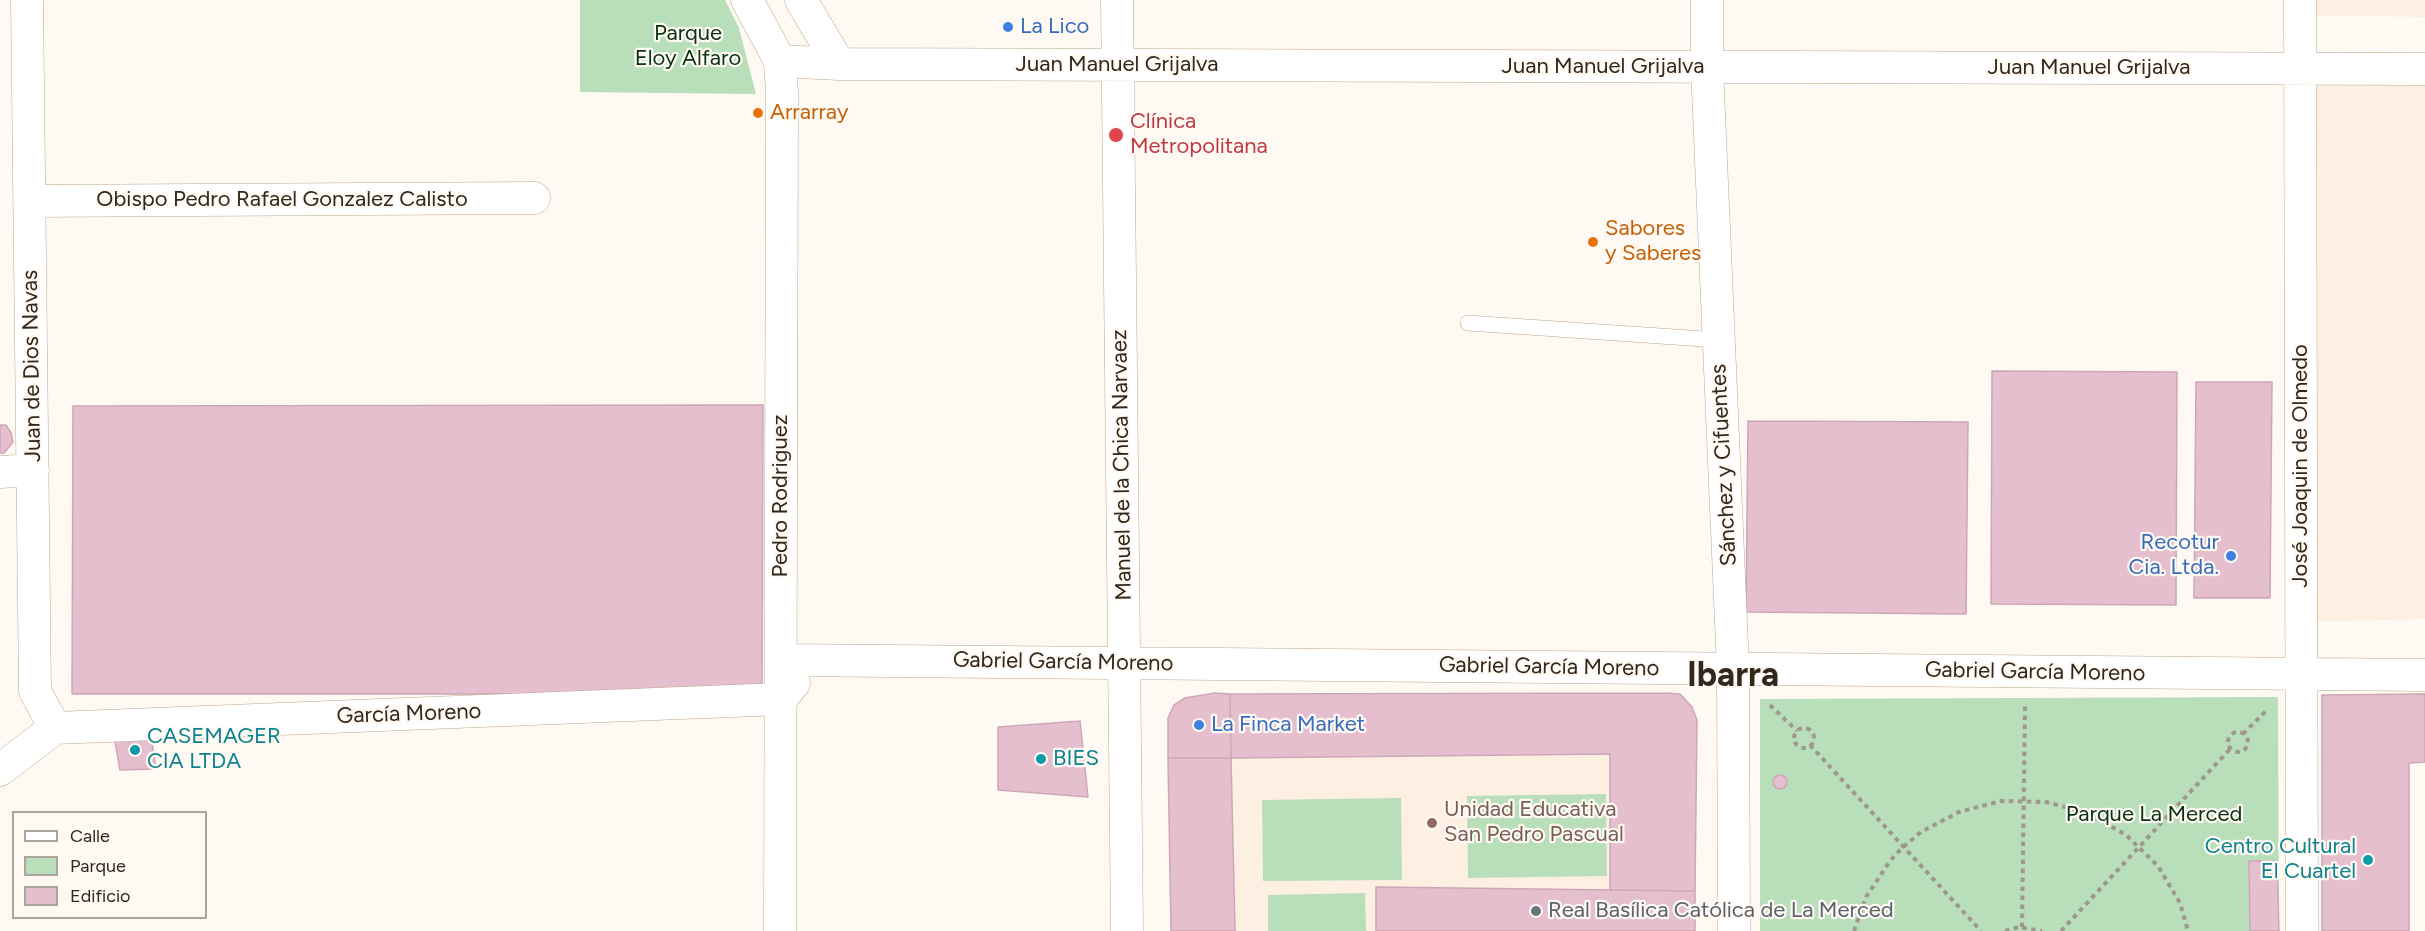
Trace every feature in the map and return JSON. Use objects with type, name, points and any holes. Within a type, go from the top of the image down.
[{"type":"street","name":"Juan de Dios Navas","points":[[27,0],[35,691],[55,728]]},
{"type":"street","points":[[747,0],[780,61]]},
{"type":"street","points":[[801,0],[839,64]]},
{"type":"street","name":"Manuel de la Chica Narvaez","points":[[1117,0],[1127,931]]},
{"type":"street","name":"Sánchez y Cifuentes","points":[[1707,0],[1707,67],[1733,669],[1734,931]]},
{"type":"street","name":"José Joaquin de Olmedo","points":[[2300,0],[2302,931]]},
{"type":"street","name":"Juan Manuel Grijalva","points":[[780,61],[839,64],[2425,69]]},
{"type":"street","name":"Pedro Rodriguez","points":[[780,61],[780,931]]},
{"type":"street","name":"Obispo Pedro Rafael Gonzalez Calisto","points":[[30,201],[534,198]]},
{"type":"street","points":[[0,472],[33,470]]},
{"type":"street","name":"Gabriel García Moreno","points":[[781,660],[2425,675]]},
{"type":"street","points":[[781,699],[814,660]]},
{"type":"street","name":"García Moreno","points":[[55,728],[781,699]]},
{"type":"street","points":[[0,771],[55,728]]},
{"type":"lane","points":[[1468,323],[1719,340]]},
{"type":"path","points":[[2022,927],[2026,672]]},
{"type":"path","points":[[1804,728],[1812,733],[1813,740],[1810,745],[1804,748],[1796,744],[1794,735],[1797,731],[1804,728]]},
{"type":"path","points":[[2238,732],[2246,736],[2248,744],[2245,749],[2238,752],[2231,748],[2228,739],[2232,735],[2238,732]]},
{"type":"path","points":[[1810,745],[1902,848],[1981,931]]},
{"type":"path","points":[[2061,931],[2231,748]]},
{"type":"path","points":[[1854,931],[1866,897],[1890,861],[1902,848],[1921,832],[1959,812],[2001,801],[2046,802],[2088,813],[2126,835],[2158,866],[2180,903],[2188,931]]},
{"type":"path","points":[[2005,931],[2022,927],[2042,931]]},
{"type":"shaded area","points":[[2315,0],[2425,0],[2425,17],[2315,16]]},
{"type":"shaded area","points":[[2314,83],[2425,84],[2425,619],[2307,622]]},
{"type":"shaded area","name":"Unidad Educativa San Pedro Pascual","points":[[1230,694],[1680,694],[1692,707],[1697,720],[1695,891],[1610,890],[1376,931],[1171,931],[1168,758],[1231,758]]},
{"type":"green space","name":"Parque Eloy Alfaro","points":[[580,0],[725,0],[739,28],[756,94],[580,92]]},
{"type":"green space","name":"Parque La Merced","points":[[2278,697],[2279,931],[1760,931],[1760,699]]},
{"type":"green space","points":[[1606,794],[1607,876],[1468,878],[1467,796]]},
{"type":"green space","points":[[1401,798],[1402,880],[1263,881],[1262,800]]},
{"type":"green space","points":[[1365,893],[1366,931],[1268,931],[1268,895]]},
{"type":"building","points":[[1992,371],[2177,372],[2176,605],[1991,604]]},
{"type":"building","points":[[2196,382],[2272,382],[2270,598],[2194,598]]},
{"type":"building","points":[[763,405],[762,694],[72,694],[73,406]]},
{"type":"building","points":[[1748,421],[1968,422],[1966,614],[1746,612]]},
{"type":"building","points":[[0,425],[6,425],[13,442],[4,453],[0,453]]},
{"type":"building","name":"La Finca Market","points":[[1215,693],[1230,694],[1231,758],[1168,758],[1168,718],[1174,705],[1185,698]]},
{"type":"building","points":[[1230,694],[1680,694],[1692,707],[1697,720],[1695,891],[1610,890],[1610,754],[1231,758]]},
{"type":"building","points":[[2425,694],[2425,762],[2409,763],[2409,931],[2322,931],[2322,695]]},
{"type":"building","name":"BIES","points":[[1080,721],[1088,797],[998,790],[998,727]]},
{"type":"building","name":"CASEMAGER CIA LTDA","points":[[150,729],[156,769],[120,770],[113,730]]},
{"type":"building","points":[[1168,758],[1231,758],[1235,931],[1171,931]]},
{"type":"building","points":[[1777,775],[1783,775],[1787,782],[1783,789],[1777,789],[1773,785],[1773,779]]},
{"type":"building","points":[[2249,861],[2277,861],[2279,931],[2250,931]]},
{"type":"building","name":"Real Basílica Católica de La Merced","points":[[1376,887],[1695,891],[1695,931],[1376,931]]},
{"type":"place","name":"La Lico","points":[[1008,27]]},
{"type":"place","name":"Arrarray","points":[[758,113]]},
{"type":"place","name":"Clínica Metropolitana","points":[[1116,135]]},
{"type":"place","name":"Sabores y Saberes","points":[[1593,242]]},
{"type":"place","name":"Recotur Cia. Ltda.","points":[[2231,556]]},
{"type":"place","name":"La Finca Market","points":[[1199,725]]},
{"type":"place","name":"CASEMAGER CIA LTDA","points":[[135,750]]},
{"type":"place","name":"BIES","points":[[1041,759]]},
{"type":"place","name":"Unidad Educativa San Pedro Pascual","points":[[1432,823]]},
{"type":"place","name":"Centro Cultural El Cuartel","points":[[2368,860]]},
{"type":"place","name":"Real Basílica Católica de La Merced","points":[[1536,911]]},
{"type":"district","name":"Ibarra","points":[[1733,676]]}]
